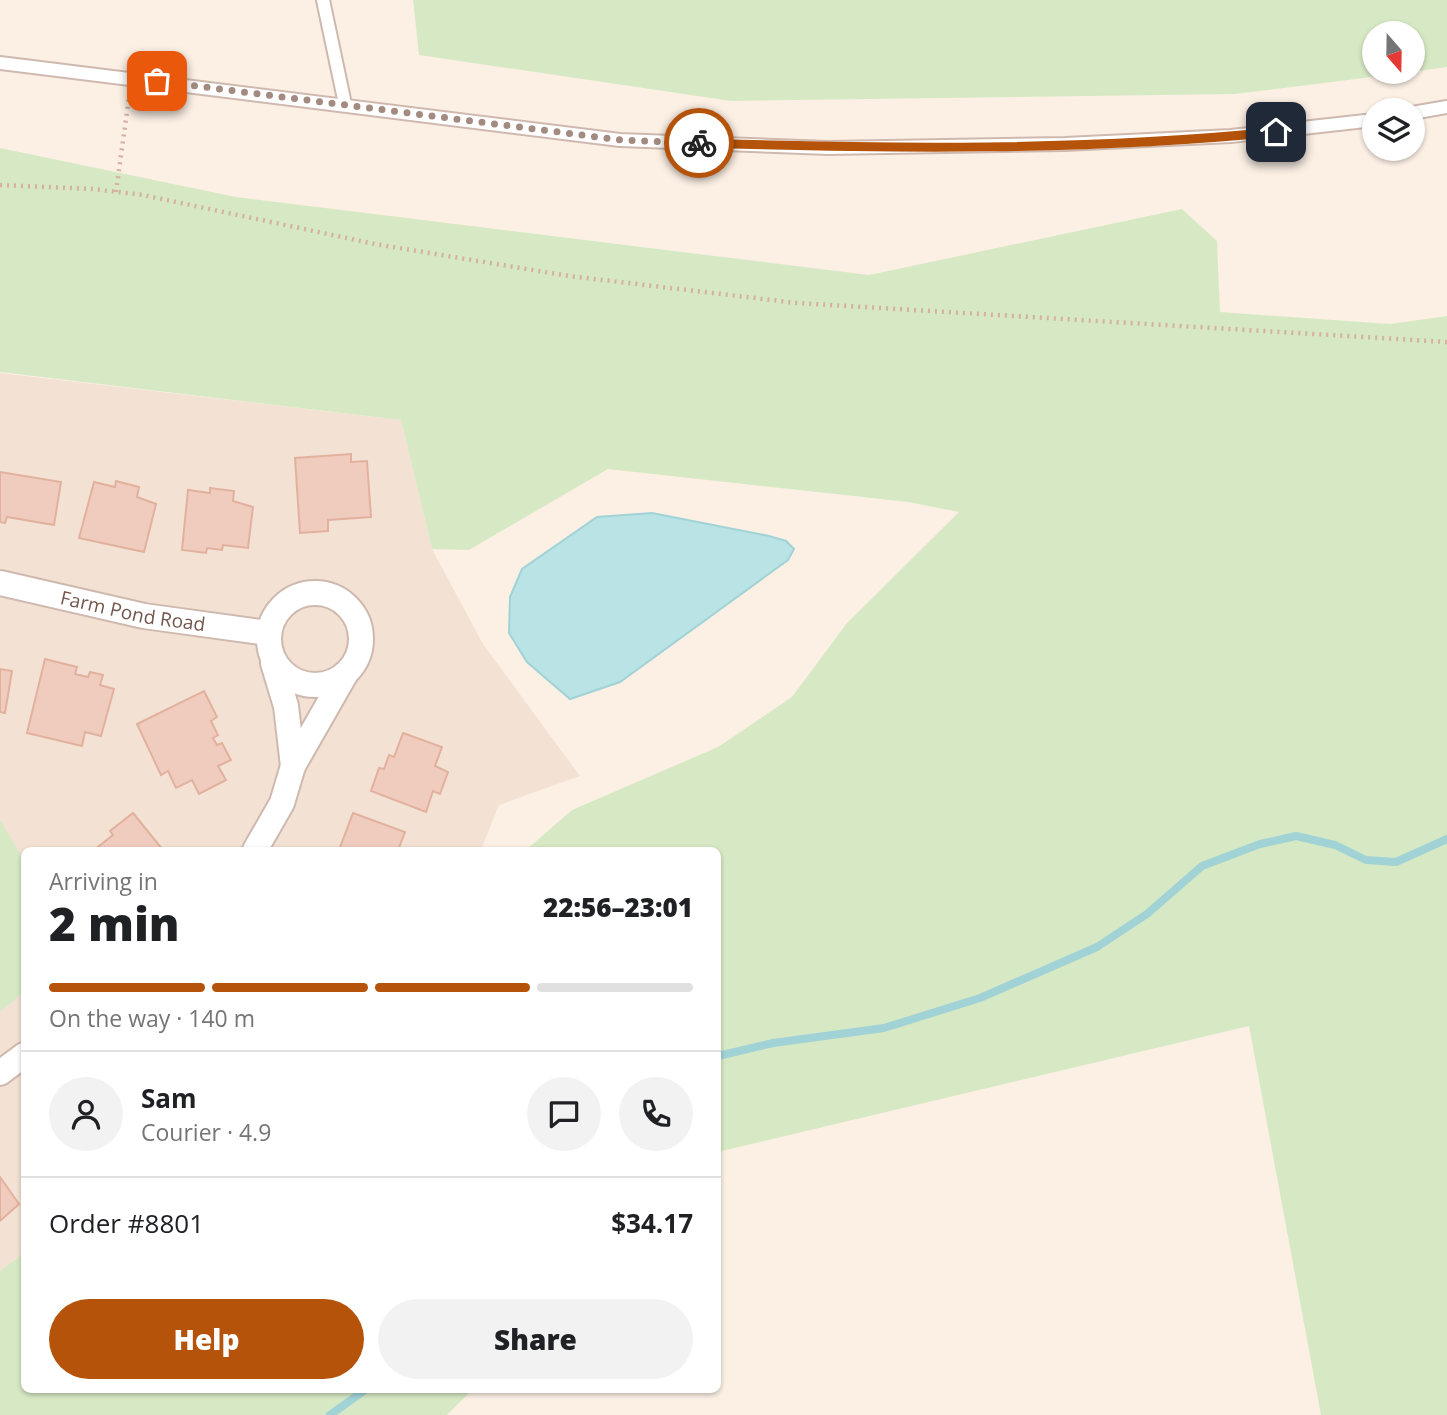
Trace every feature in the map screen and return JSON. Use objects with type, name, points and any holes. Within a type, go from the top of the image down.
[{"type":"street","name":"Farm Pond Road","points":[[0,583],[144,616],[268,633]]},
{"type":"street","points":[[257,847],[282,803],[293,766],[345,675],[355,663],[360,649],[361,633],[353,613],[342,601],[322,593],[306,593],[292,598],[273,617],[268,633],[272,659],[286,706],[293,766]]},
{"type":"street","points":[[272,659],[282,673],[299,684],[316,687],[330,684],[345,675]]},
{"type":"street","points":[[0,1073],[21,1057]]},
{"type":"lane","points":[[323,0],[345,104]]},
{"type":"lane","points":[[0,62],[621,140],[828,148],[1065,144],[1231,136],[1362,121]]},
{"type":"lane","points":[[1425,111],[1447,107]]},
{"type":"path","points":[[116,192],[132,78]]},
{"type":"path","points":[[0,185],[116,192],[375,244],[556,274],[797,303],[1447,342]]},
{"type":"shaded area","points":[[0,373],[401,420],[432,549],[483,644],[580,776],[499,805],[482,847],[21,847],[21,1255],[0,1271]]},
{"type":"green space","points":[[413,0],[1447,0],[1447,67],[1425,70],[1425,21],[1362,21],[1362,78],[1235,94],[731,101],[419,55]]},
{"type":"green space","points":[[0,148],[236,197],[869,275],[1182,209],[1217,241],[1220,312],[1390,324],[1447,316],[1447,1415],[1321,1415],[1249,1026],[721,1151],[721,847],[529,847],[572,810],[718,747],[792,697],[847,623],[959,512],[908,502],[608,469],[469,550],[432,549],[401,420],[0,372]]},
{"type":"green space","points":[[0,820],[21,855],[21,994],[0,1012]]},
{"type":"green space","points":[[21,1255],[21,1393],[469,1393],[447,1415],[0,1415],[0,1271]]},
{"type":"water","points":[[652,513],[769,536],[786,541],[794,549],[788,560],[620,682],[570,699],[527,662],[509,633],[510,597],[522,569],[597,517]]},
{"type":"building","points":[[351,454],[351,462],[367,461],[371,517],[328,520],[328,531],[300,533],[295,458]]},
{"type":"building","points":[[0,472],[61,482],[54,525],[7,517],[5,523],[0,522]]},
{"type":"building","points":[[116,481],[139,487],[137,497],[156,504],[144,552],[79,538],[94,482],[115,487]]},
{"type":"building","points":[[210,488],[234,491],[233,501],[253,507],[248,548],[223,545],[222,550],[207,548],[206,553],[182,550],[188,490],[210,493]]},
{"type":"building","points":[[45,659],[77,667],[75,674],[88,677],[90,672],[103,675],[100,685],[114,689],[101,736],[85,732],[82,746],[27,733]]},
{"type":"building","points":[[0,669],[12,671],[5,713],[0,712]]},
{"type":"building","points":[[204,691],[217,717],[211,721],[218,735],[213,738],[217,745],[222,743],[231,760],[218,766],[226,780],[199,794],[192,780],[176,788],[168,771],[161,775],[137,724]]},
{"type":"building","points":[[403,733],[442,747],[435,766],[448,772],[440,794],[433,791],[426,812],[371,791],[379,768],[384,769],[389,755],[394,757]]},
{"type":"building","points":[[133,813],[161,847],[98,847],[113,835],[110,831]]},
{"type":"building","points":[[353,813],[405,832],[399,847],[340,847]]},
{"type":"building","points":[[0,1177],[19,1204],[0,1221]]},
{"type":"waterway","points":[[721,1055],[773,1043],[884,1028],[980,998],[1097,947],[1147,914],[1202,866],[1260,844],[1296,836],[1335,845],[1366,860],[1396,862],[1447,839]]},
{"type":"waterway","points":[[330,1415],[361,1393]]},
{"type":"way so far","points":[[157,81],[621,140],[699,143]]},
{"type":"route","points":[[699,143],[828,148],[1065,144],[1276,132]]}]
